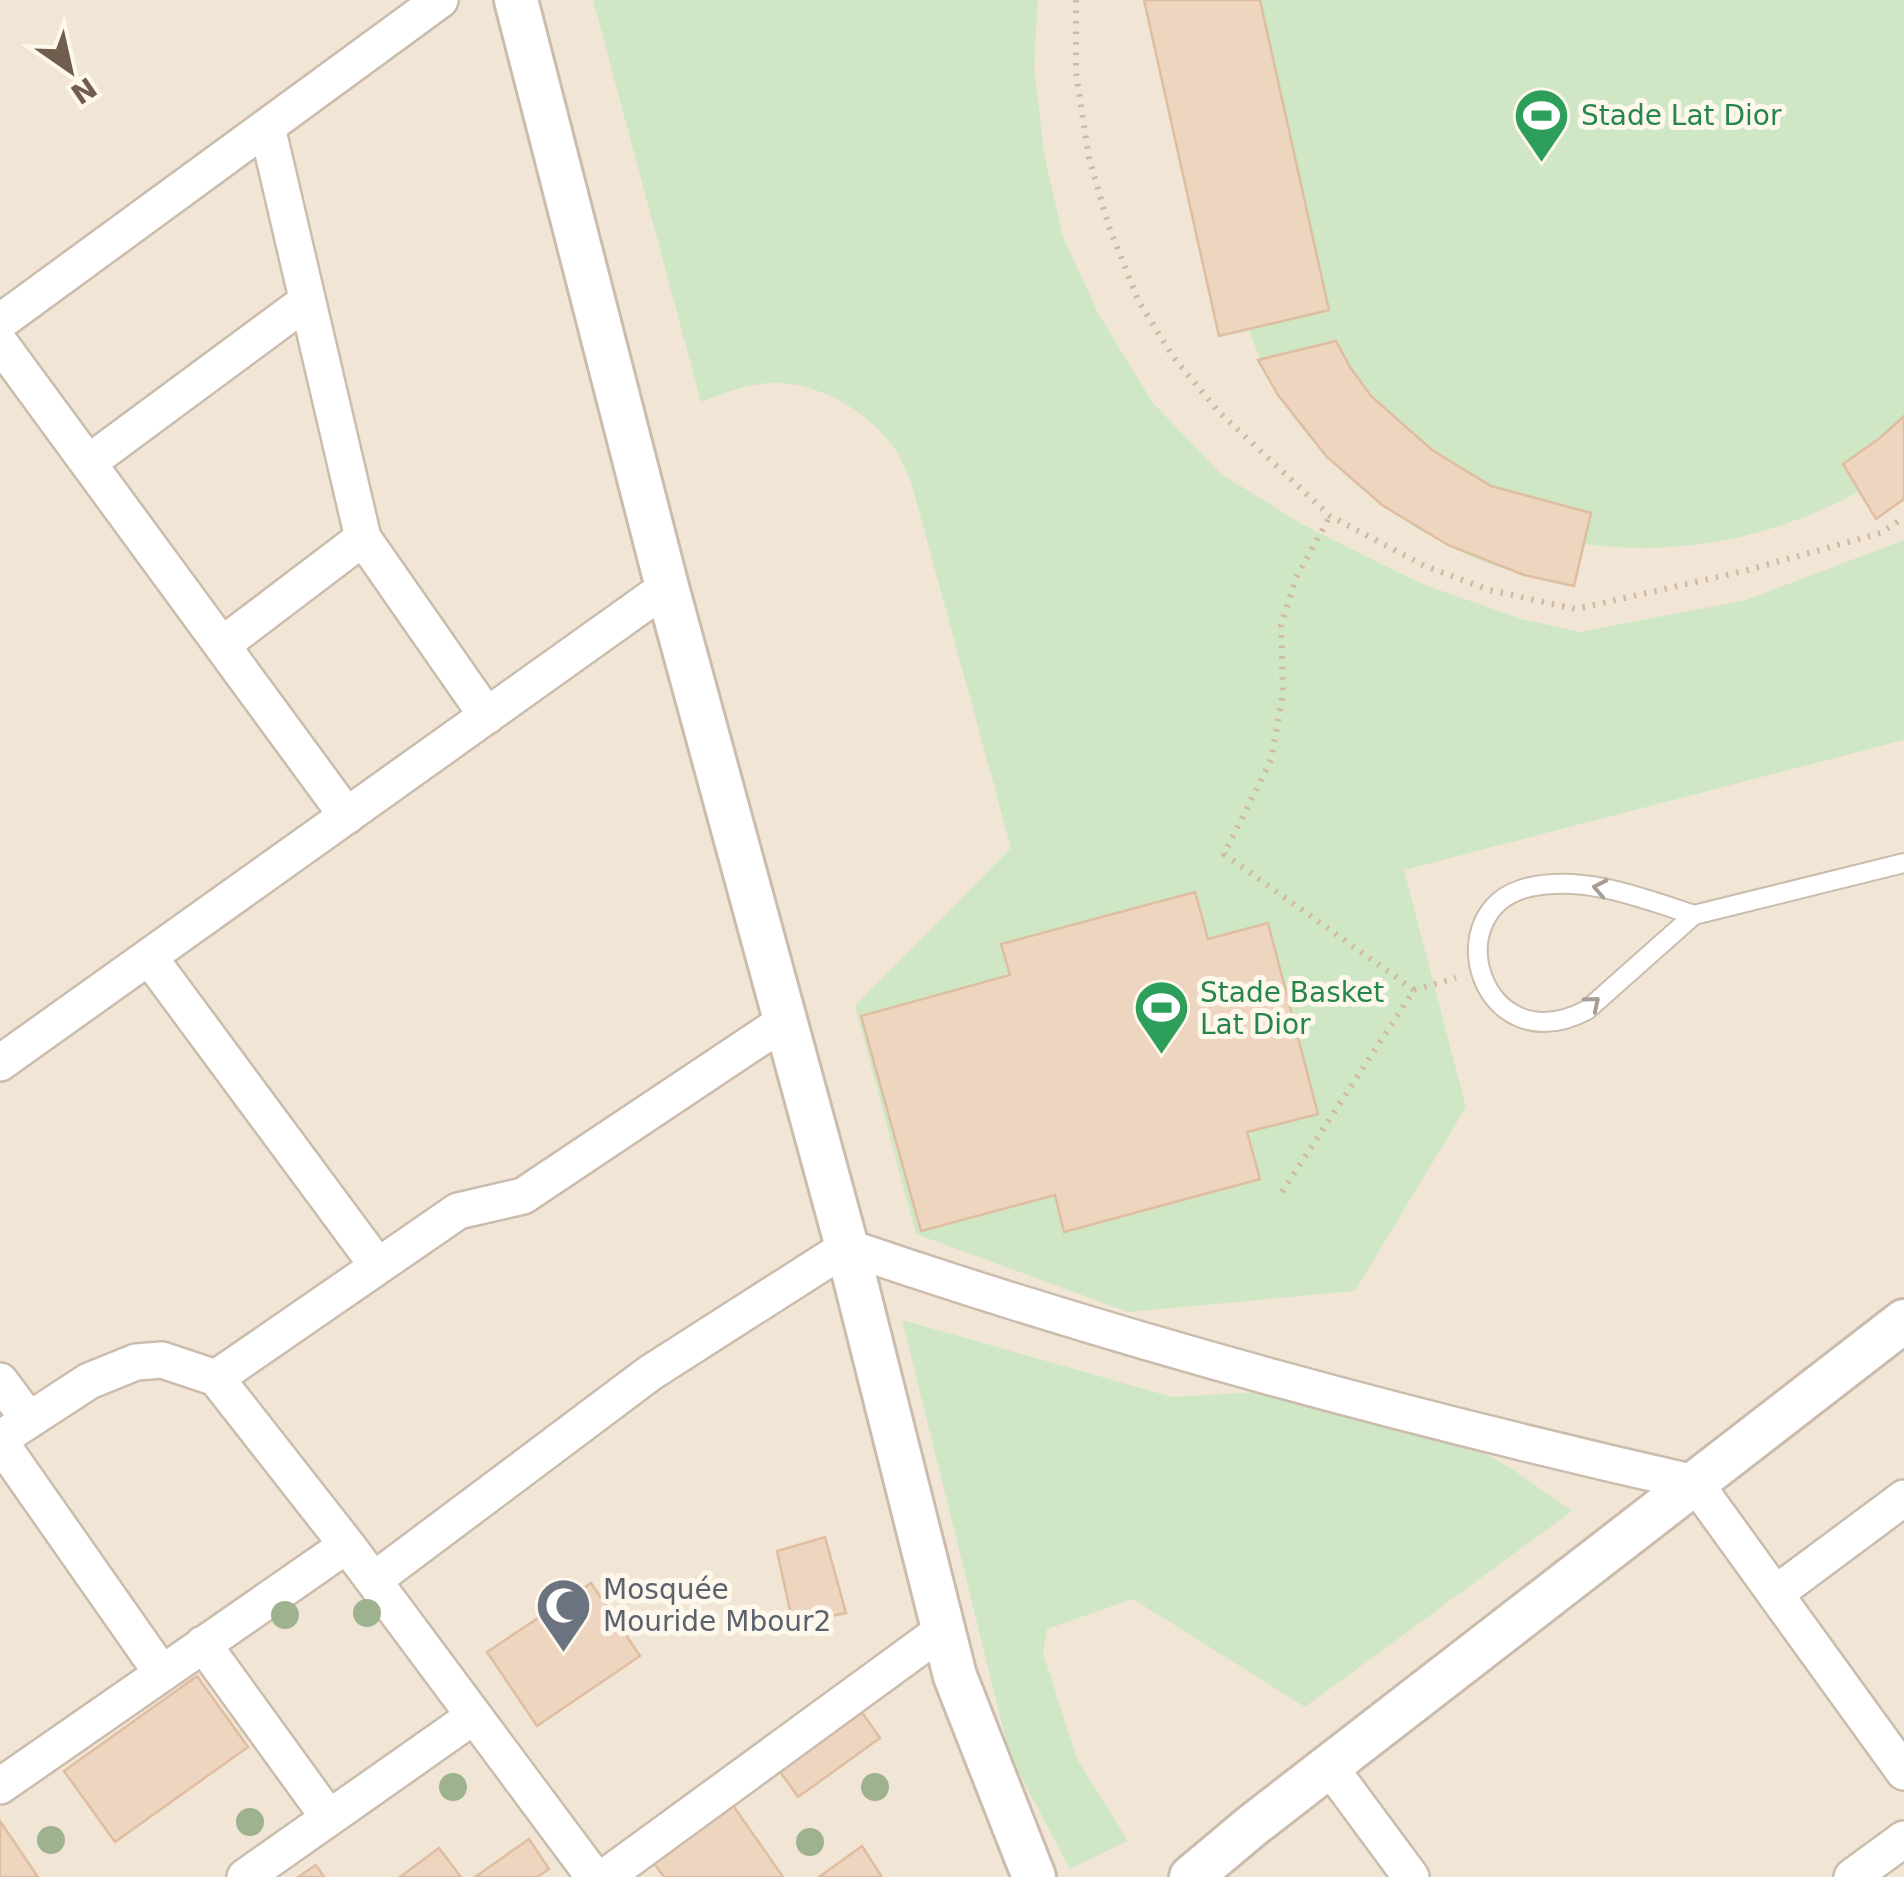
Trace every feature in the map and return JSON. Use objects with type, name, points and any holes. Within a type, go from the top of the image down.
[{"type":"street","points":[[6,303],[267,126],[440,0]]},
{"type":"street","points":[[516,0],[667,587],[848,1247],[955,1676],[1034,1877]]},
{"type":"street","points":[[267,126],[364,538],[487,716]]},
{"type":"street","points":[[88,463],[308,300]]},
{"type":"street","points":[[0,343],[347,816]]},
{"type":"street","points":[[222,645],[364,538]]},
{"type":"street","points":[[0,1063],[667,587]]},
{"type":"street","points":[[149,957],[377,1265]]},
{"type":"street","points":[[216,1378],[458,1211],[523,1196],[785,1021]]},
{"type":"street","points":[[848,1247],[1119,1334],[1488,1436],[1695,1483],[1904,1772]]},
{"type":"street","points":[[374,1580],[650,1372],[848,1247]]},
{"type":"street","points":[[1191,1877],[1904,1322]]},
{"type":"street","points":[[10,1434],[89,1381],[136,1362],[162,1360],[216,1378],[348,1545],[594,1877]]},
{"type":"street","points":[[0,1380],[10,1434],[161,1672]]},
{"type":"street","points":[[1775,1594],[1904,1498]]},
{"type":"street","points":[[0,1786],[348,1545]]},
{"type":"street","points":[[604,1877],[943,1630]]},
{"type":"street","points":[[203,1644],[329,1818]]},
{"type":"street","points":[[245,1877],[474,1716]]},
{"type":"street","points":[[1329,1766],[1411,1877]]},
{"type":"street","points":[[1229,1877],[1253,1825]]},
{"type":"street","points":[[1852,1877],[1904,1839]]},
{"type":"lane","points":[[1694,916],[1599,887],[1571,884],[1525,888],[1504,900],[1487,917],[1478,940],[1480,971],[1499,1006],[1520,1018],[1543,1024],[1568,1020],[1587,1010],[1694,916],[1904,863]]},
{"type":"path","points":[[1076,0],[1076,73],[1088,158],[1109,227],[1138,300],[1174,358],[1219,412],[1330,516],[1441,572],[1489,590],[1576,609],[1744,571],[1881,533],[1904,517]]},
{"type":"path","points":[[1330,516],[1296,578],[1281,625],[1282,693],[1271,760],[1224,854],[1414,990]]},
{"type":"path","points":[[1282,1192],[1414,990],[1480,971]]},
{"type":"shaded area","points":[[0,0],[1904,0],[1904,1877],[0,1877]]},
{"type":"green space","points":[[593,0],[1038,0],[1034,66],[1044,153],[1063,237],[1099,315],[1153,403],[1221,474],[1305,526],[1422,584],[1522,619],[1580,632],[1746,600],[1904,540],[1904,740],[1404,870],[1466,1107],[1355,1291],[1128,1312],[916,1234],[855,1006],[1011,848],[911,482],[888,439],[842,402],[786,383],[759,384],[701,402]]},
{"type":"green space","name":"Stade Lat Dior","points":[[1144,0],[1904,0],[1904,499],[1876,519],[1858,492],[1793,521],[1725,540],[1655,548],[1584,544],[1574,586],[1479,560],[1405,521],[1338,468],[1309,438],[1264,368],[1249,329],[1219,336]]},
{"type":"green space","points":[[902,1320],[1172,1397],[1259,1392],[1363,1404],[1429,1421],[1512,1469],[1572,1511],[1305,1707],[1133,1599],[1047,1629],[1043,1653],[1077,1759],[1128,1841],[1070,1869],[1010,1756]]},
{"type":"building","points":[[1144,0],[1260,0],[1329,310],[1219,336]]},
{"type":"building","points":[[1336,341],[1371,396],[1432,450],[1491,486],[1591,513],[1574,586],[1524,575],[1448,545],[1382,505],[1327,457],[1278,395],[1258,360]]},
{"type":"building","points":[[1904,416],[1904,499],[1876,519],[1843,464]]},
{"type":"building","points":[[1195,892],[1208,939],[1268,923],[1318,1114],[1247,1132],[1260,1179],[1064,1232],[1055,1195],[921,1231],[861,1016],[1010,975],[1001,944]]},
{"type":"building","points":[[825,1537],[846,1613],[793,1624],[777,1551]]},
{"type":"building","name":"Mosquée Mouride Mbour2","points":[[591,1583],[640,1656],[537,1726],[487,1652]]},
{"type":"building","points":[[197,1676],[248,1747],[115,1842],[64,1771]]},
{"type":"building","points":[[861,1711],[880,1738],[798,1797],[779,1770]]},
{"type":"building","points":[[732,1804],[783,1877],[664,1877],[651,1859]]},
{"type":"building","points":[[0,1821],[38,1877],[0,1877]]},
{"type":"building","points":[[529,1839],[549,1869],[537,1877],[475,1877]]},
{"type":"building","points":[[862,1846],[882,1877],[819,1877]]},
{"type":"building","points":[[439,1848],[461,1877],[400,1877]]},
{"type":"building","points":[[316,1865],[324,1877],[298,1877]]},
{"type":"place","name":"Stade Lat Dior","points":[[1542,164]]},
{"type":"place","name":"Stade Basket Lat Dior","points":[[1161,1057]]},
{"type":"place","name":"Mosquée Mouride Mbour2","points":[[564,1654]]}]
